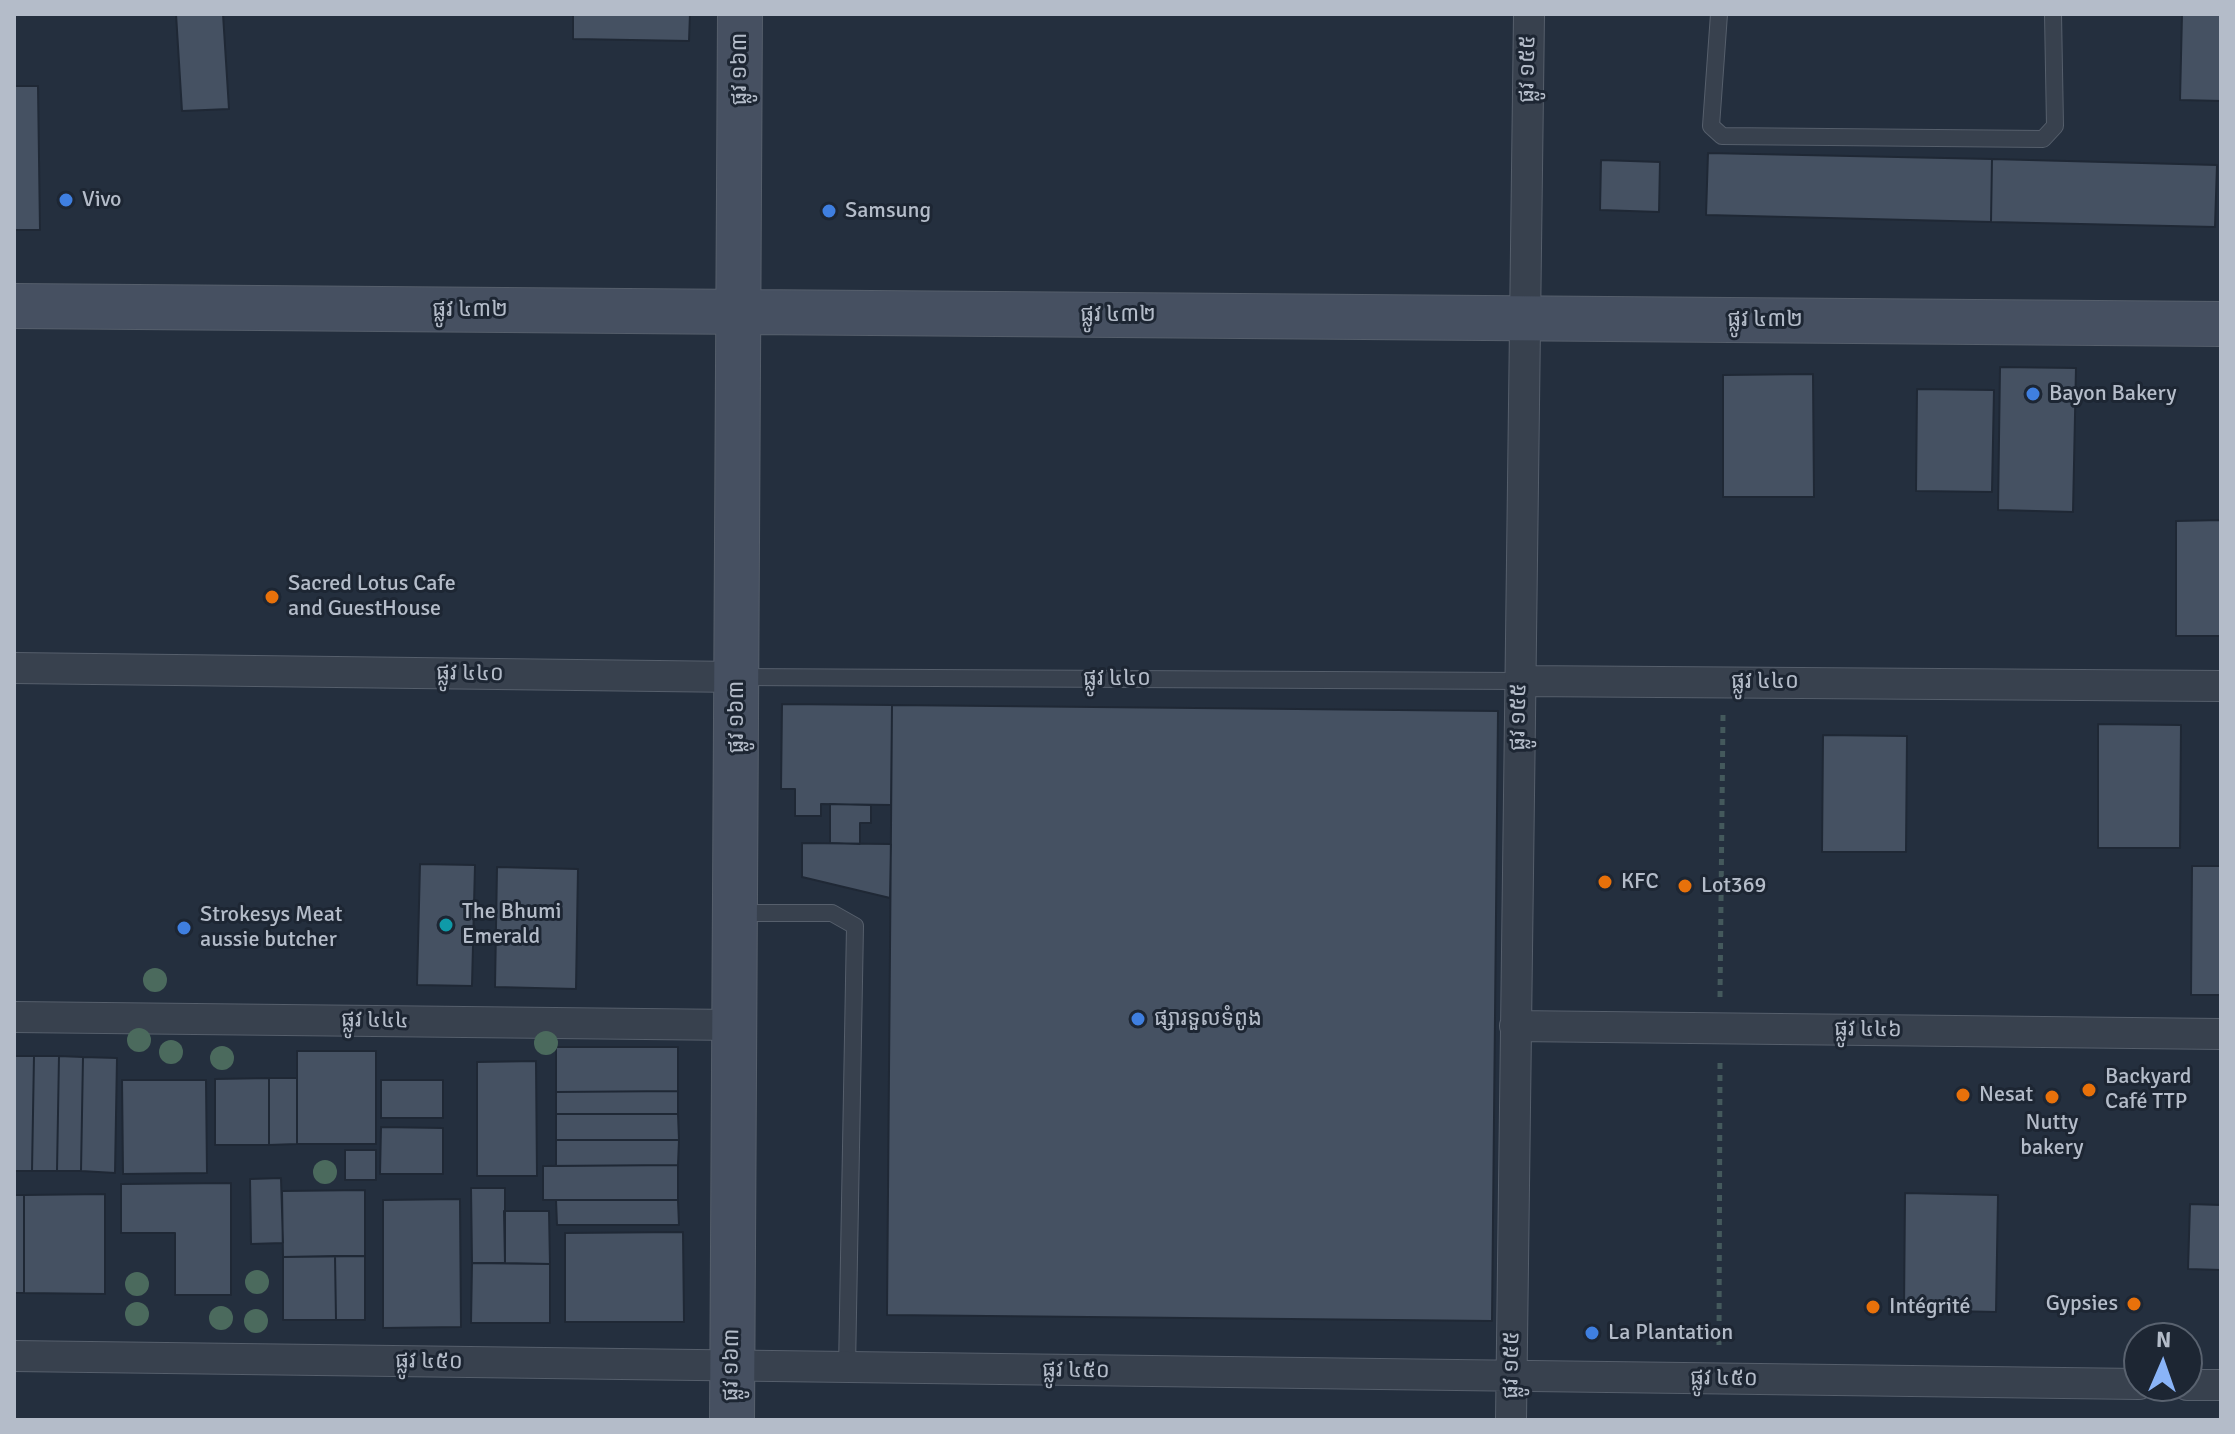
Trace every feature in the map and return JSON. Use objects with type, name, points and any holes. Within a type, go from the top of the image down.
[{"type":"street","name":"ផ្លូវ ១៦៣","points":[[732,1420],[740,14]]},
{"type":"street","name":"ផ្លូវ ១៥៥","points":[[1511,1420],[1529,14]]},
{"type":"street","name":"ផ្លូវ ៤៣២","points":[[14,306],[2221,324]]},
{"type":"street","name":"ផ្លូវ ៤៤០","points":[[14,668],[738,677]]},
{"type":"street","name":"ផ្លូវ ៤៤០","points":[[1520,681],[2221,686]]},
{"type":"street","name":"ផ្លូវ ៤៤៤","points":[[14,1017],[735,1025]]},
{"type":"street","name":"ផ្លូវ ៤៤៦","points":[[1515,1026],[2221,1034]]},
{"type":"street","name":"ផ្លូវ ៤៥០","points":[[14,1356],[2123,1384]]},
{"type":"lane","points":[[1719,14],[1711,126],[1722,136],[2043,139],[2055,126],[2053,14]]},
{"type":"lane","name":"ផ្លូវ ៤៤០","points":[[738,677],[1520,681]]},
{"type":"lane","points":[[736,913],[832,913],[855,926],[847,1368]]},
{"type":"building","points":[[176,14],[223,14],[229,109],[182,111]]},
{"type":"building","points":[[573,14],[690,14],[689,41],[573,39]]},
{"type":"building","points":[[2182,14],[2221,14],[2221,101],[2180,100]]},
{"type":"building","points":[[14,86],[38,86],[40,230],[14,230]]},
{"type":"building","points":[[1708,153],[1992,159],[1991,222],[1706,215]]},
{"type":"building","points":[[1992,159],[2217,165],[2215,227],[1991,222]]},
{"type":"building","points":[[1601,160],[1660,162],[1659,212],[1600,210]]},
{"type":"building","points":[[2000,367],[2076,368],[2073,512],[1998,510]]},
{"type":"building","points":[[1813,374],[1814,497],[1723,497],[1723,375]]},
{"type":"building","points":[[1917,389],[1994,390],[1992,492],[1916,491]]},
{"type":"building","points":[[2221,520],[2221,636],[2176,636],[2176,521]]},
{"type":"building","points":[[782,704],[892,705],[891,805],[821,804],[821,816],[795,816],[795,789],[781,789]]},
{"type":"building","points":[[892,705],[1498,711],[1492,1321],[887,1315]]},
{"type":"building","points":[[2098,724],[2181,725],[2180,848],[2098,848]]},
{"type":"building","points":[[1823,735],[1907,736],[1906,852],[1822,852]]},
{"type":"building","points":[[830,804],[871,805],[871,823],[860,823],[860,844],[830,843]]},
{"type":"building","points":[[802,843],[891,844],[890,898],[802,877]]},
{"type":"building","name":"The Bhumi Emerald","points":[[420,864],[475,865],[472,986],[417,985]]},
{"type":"building","points":[[2192,866],[2221,866],[2221,995],[2191,995]]},
{"type":"building","points":[[497,867],[578,869],[576,989],[495,987]]},
{"type":"building","points":[[556,1047],[678,1047],[678,1091],[556,1092]]},
{"type":"building","points":[[297,1051],[376,1051],[376,1144],[297,1144]]},
{"type":"building","points":[[14,1056],[34,1056],[32,1171],[14,1171]]},
{"type":"building","points":[[34,1056],[59,1056],[57,1171],[32,1171]]},
{"type":"building","points":[[59,1056],[83,1057],[81,1171],[57,1171]]},
{"type":"building","points":[[83,1057],[117,1058],[115,1173],[81,1171]]},
{"type":"building","points":[[536,1061],[537,1176],[477,1176],[477,1062]]},
{"type":"building","points":[[269,1078],[269,1145],[215,1145],[215,1079]]},
{"type":"building","points":[[269,1078],[297,1078],[297,1144],[269,1145]]},
{"type":"building","points":[[122,1080],[206,1080],[207,1173],[123,1174]]},
{"type":"building","points":[[381,1080],[443,1080],[443,1118],[381,1118]]},
{"type":"building","points":[[678,1091],[678,1114],[556,1114],[556,1092]]},
{"type":"building","points":[[556,1114],[678,1114],[679,1140],[556,1140]]},
{"type":"building","points":[[381,1127],[443,1128],[443,1174],[380,1174]]},
{"type":"building","points":[[556,1140],[679,1140],[678,1165],[556,1166]]},
{"type":"building","points":[[345,1150],[376,1150],[376,1180],[345,1180]]},
{"type":"building","points":[[678,1165],[678,1200],[543,1200],[543,1166]]},
{"type":"building","points":[[281,1178],[283,1243],[251,1244],[250,1179]]},
{"type":"building","points":[[231,1183],[231,1295],[175,1295],[175,1233],[121,1233],[121,1184]]},
{"type":"building","points":[[471,1188],[505,1188],[505,1263],[472,1263]]},
{"type":"building","points":[[365,1190],[365,1256],[283,1257],[282,1191]]},
{"type":"building","points":[[1905,1193],[1998,1195],[1996,1312],[1904,1310]]},
{"type":"building","points":[[105,1194],[105,1294],[24,1293],[24,1195]]},
{"type":"building","points":[[14,1195],[24,1195],[24,1293],[14,1293]]},
{"type":"building","points":[[460,1199],[461,1327],[383,1328],[383,1200]]},
{"type":"building","points":[[556,1200],[678,1200],[679,1225],[557,1225]]},
{"type":"building","points":[[2190,1204],[2221,1205],[2221,1270],[2188,1269]]},
{"type":"building","points":[[504,1211],[549,1211],[550,1264],[505,1263]]},
{"type":"building","points":[[683,1232],[684,1322],[565,1322],[565,1233]]},
{"type":"building","points":[[335,1256],[365,1256],[365,1320],[336,1320]]},
{"type":"building","points":[[335,1256],[336,1320],[283,1320],[283,1257]]},
{"type":"building","points":[[472,1263],[550,1264],[550,1323],[471,1323]]},
{"type":"place","name":"Vivo","points":[[66,200]]},
{"type":"place","name":"Samsung","points":[[829,211]]},
{"type":"place","name":"Bayon Bakery","points":[[2033,394]]},
{"type":"place","name":"Sacred Lotus Cafe and GuestHouse","points":[[272,597]]},
{"type":"place","name":"KFC","points":[[1605,882]]},
{"type":"place","name":"Lot369","points":[[1685,886]]},
{"type":"place","name":"The Bhumi Emerald","points":[[446,925]]},
{"type":"place","name":"Strokesys Meat aussie butcher","points":[[184,928]]},
{"type":"place","name":"ផ្សារទួលទំពូង","points":[[1138,1019]]},
{"type":"place","name":"Backyard Café TTP","points":[[2089,1090]]},
{"type":"place","name":"Nesat","points":[[1963,1095]]},
{"type":"place","name":"Nutty bakery","points":[[2052,1097]]},
{"type":"place","name":"Gypsies","points":[[2134,1304]]},
{"type":"place","name":"Intégrité","points":[[1873,1307]]},
{"type":"place","name":"La Plantation","points":[[1592,1333]]}]
